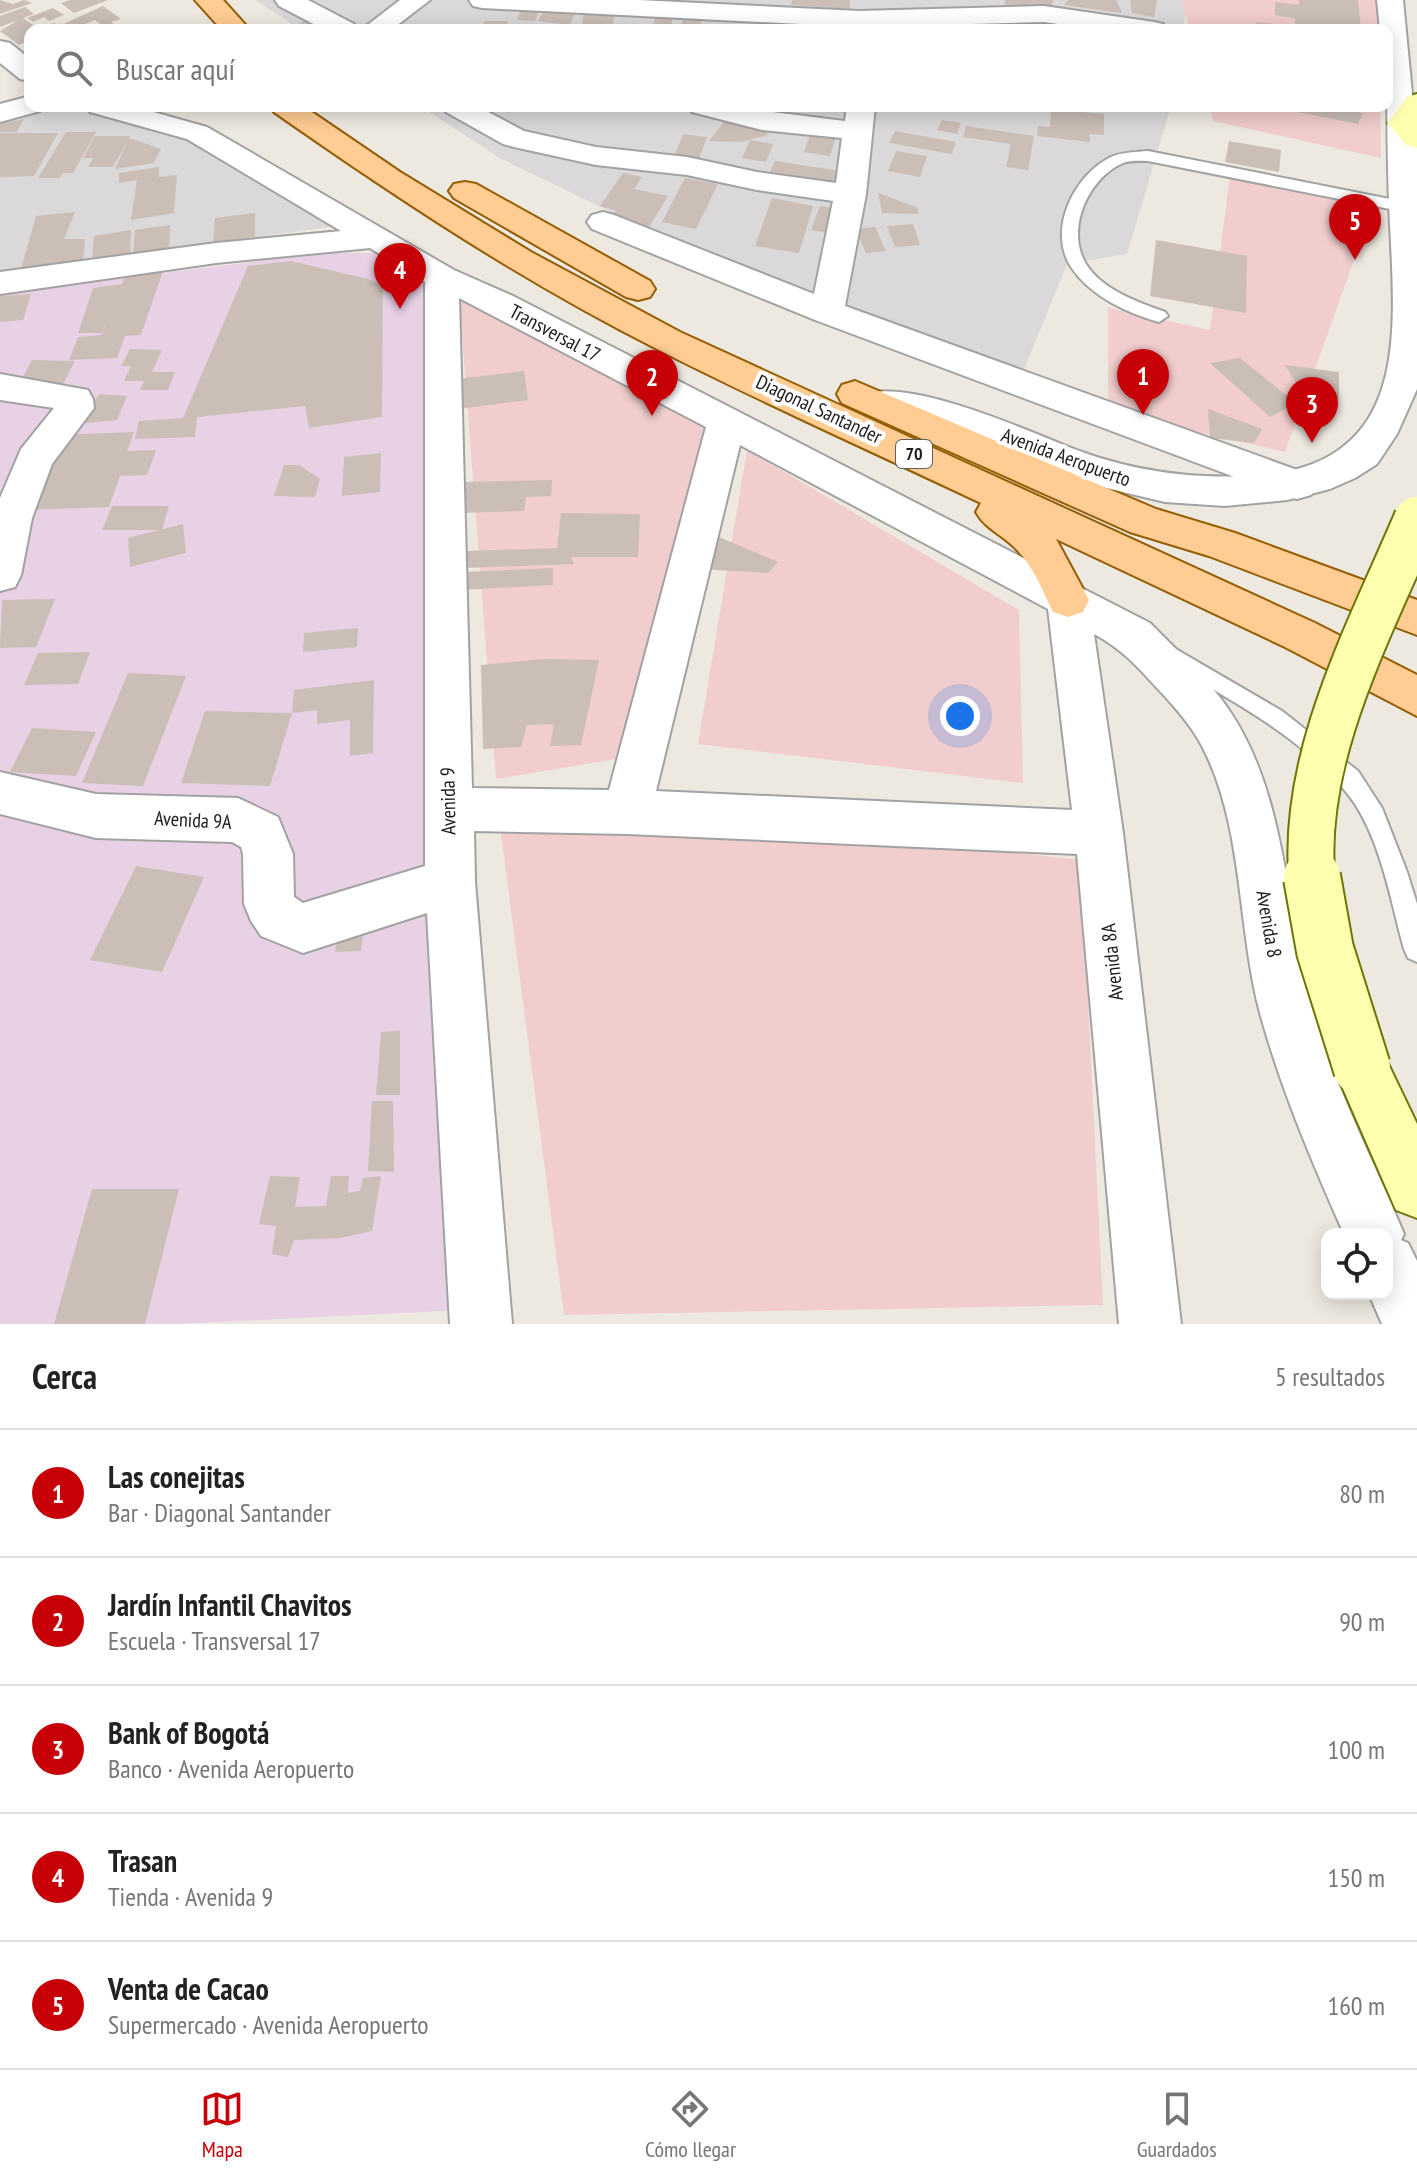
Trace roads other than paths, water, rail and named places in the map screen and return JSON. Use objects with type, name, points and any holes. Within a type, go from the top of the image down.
[{"type":"main road","points":[[208,0],[231,24]]},
{"type":"main road","name":"Diagonal Santander","points":[[293,112],[389,179],[519,259],[668,340],[1300,635],[1417,697]]},
{"type":"main road","name":"Diagonal Santander","points":[[332,112],[489,206],[673,309],[875,403],[1412,637]]},
{"type":"main road","points":[[827,412],[851,440],[1012,520],[1049,558],[1068,600]]},
{"type":"main road","points":[[1417,518],[1346,688],[1321,768],[1310,825],[1314,891],[1326,961],[1362,1068],[1417,1189]]},
{"type":"street","points":[[288,0],[334,24]]},
{"type":"street","points":[[383,24],[417,0]]},
{"type":"street","points":[[482,0],[858,16],[1044,14],[1123,24]]},
{"type":"street","name":"Avenida Aeropuerto","points":[[1390,0],[1391,24]]},
{"type":"street","points":[[0,49],[24,68]]},
{"type":"street","name":"Avenida Aeropuerto","points":[[875,403],[961,418],[1096,471],[1141,484],[1204,490],[1297,485],[1331,474],[1364,453],[1396,400],[1410,349],[1412,302],[1405,207],[1412,122],[1393,54]]},
{"type":"street","points":[[0,113],[24,107]]},
{"type":"street","name":"Transversal 17","points":[[122,112],[197,133],[442,277],[501,304],[1135,635]]},
{"type":"street","points":[[467,112],[514,138],[596,156],[687,166],[757,181],[850,194]]},
{"type":"street","points":[[726,112],[762,121],[860,118],[850,194],[827,312]]},
{"type":"street","points":[[603,222],[827,312],[1297,485]]},
{"type":"street","points":[[0,283],[216,253],[375,238]]},
{"type":"street","name":"Avenida 9","points":[[442,277],[450,882],[481,1324]]},
{"type":"street","points":[[0,387],[75,399],[75,408],[35,459],[12,518],[0,575]]},
{"type":"street","points":[[627,812],[726,424]]},
{"type":"street","name":"Avenida 8A","points":[[1068,600],[1099,833],[1150,1324]]},
{"type":"street","name":"Avenida 8","points":[[1135,635],[1206,715],[1222,739],[1239,777],[1250,812],[1278,976],[1290,1022],[1315,1103],[1371,1228]]},
{"type":"street","name":"Avenida 9A","points":[[0,793],[96,816],[238,820],[261,833],[268,854],[269,904],[279,919],[303,928],[450,882]]},
{"type":"street","points":[[448,809],[627,812],[1099,833]]},
{"type":"street","points":[[1391,1324],[1414,1324],[1393,1277]]},
{"type":"lane","points":[[1159,316],[1112,296],[1078,266],[1069,249],[1068,236],[1077,203],[1091,183],[1116,161],[1148,156],[1405,207]]},
{"type":"lane","points":[[1135,635],[1209,675],[1287,727],[1345,776],[1363,796],[1380,830],[1417,949]]},
{"type":"place","name":"Venta de Cacao","points":[[1355,260]]},
{"type":"place","name":"Trasan","points":[[400,309]]},
{"type":"place","name":"Las conejitas","points":[[1143,415]]},
{"type":"place","name":"Jardín Infantil Chavitos","points":[[652,416]]},
{"type":"place","name":"Bank of Bogotá","points":[[1312,443]]}]
